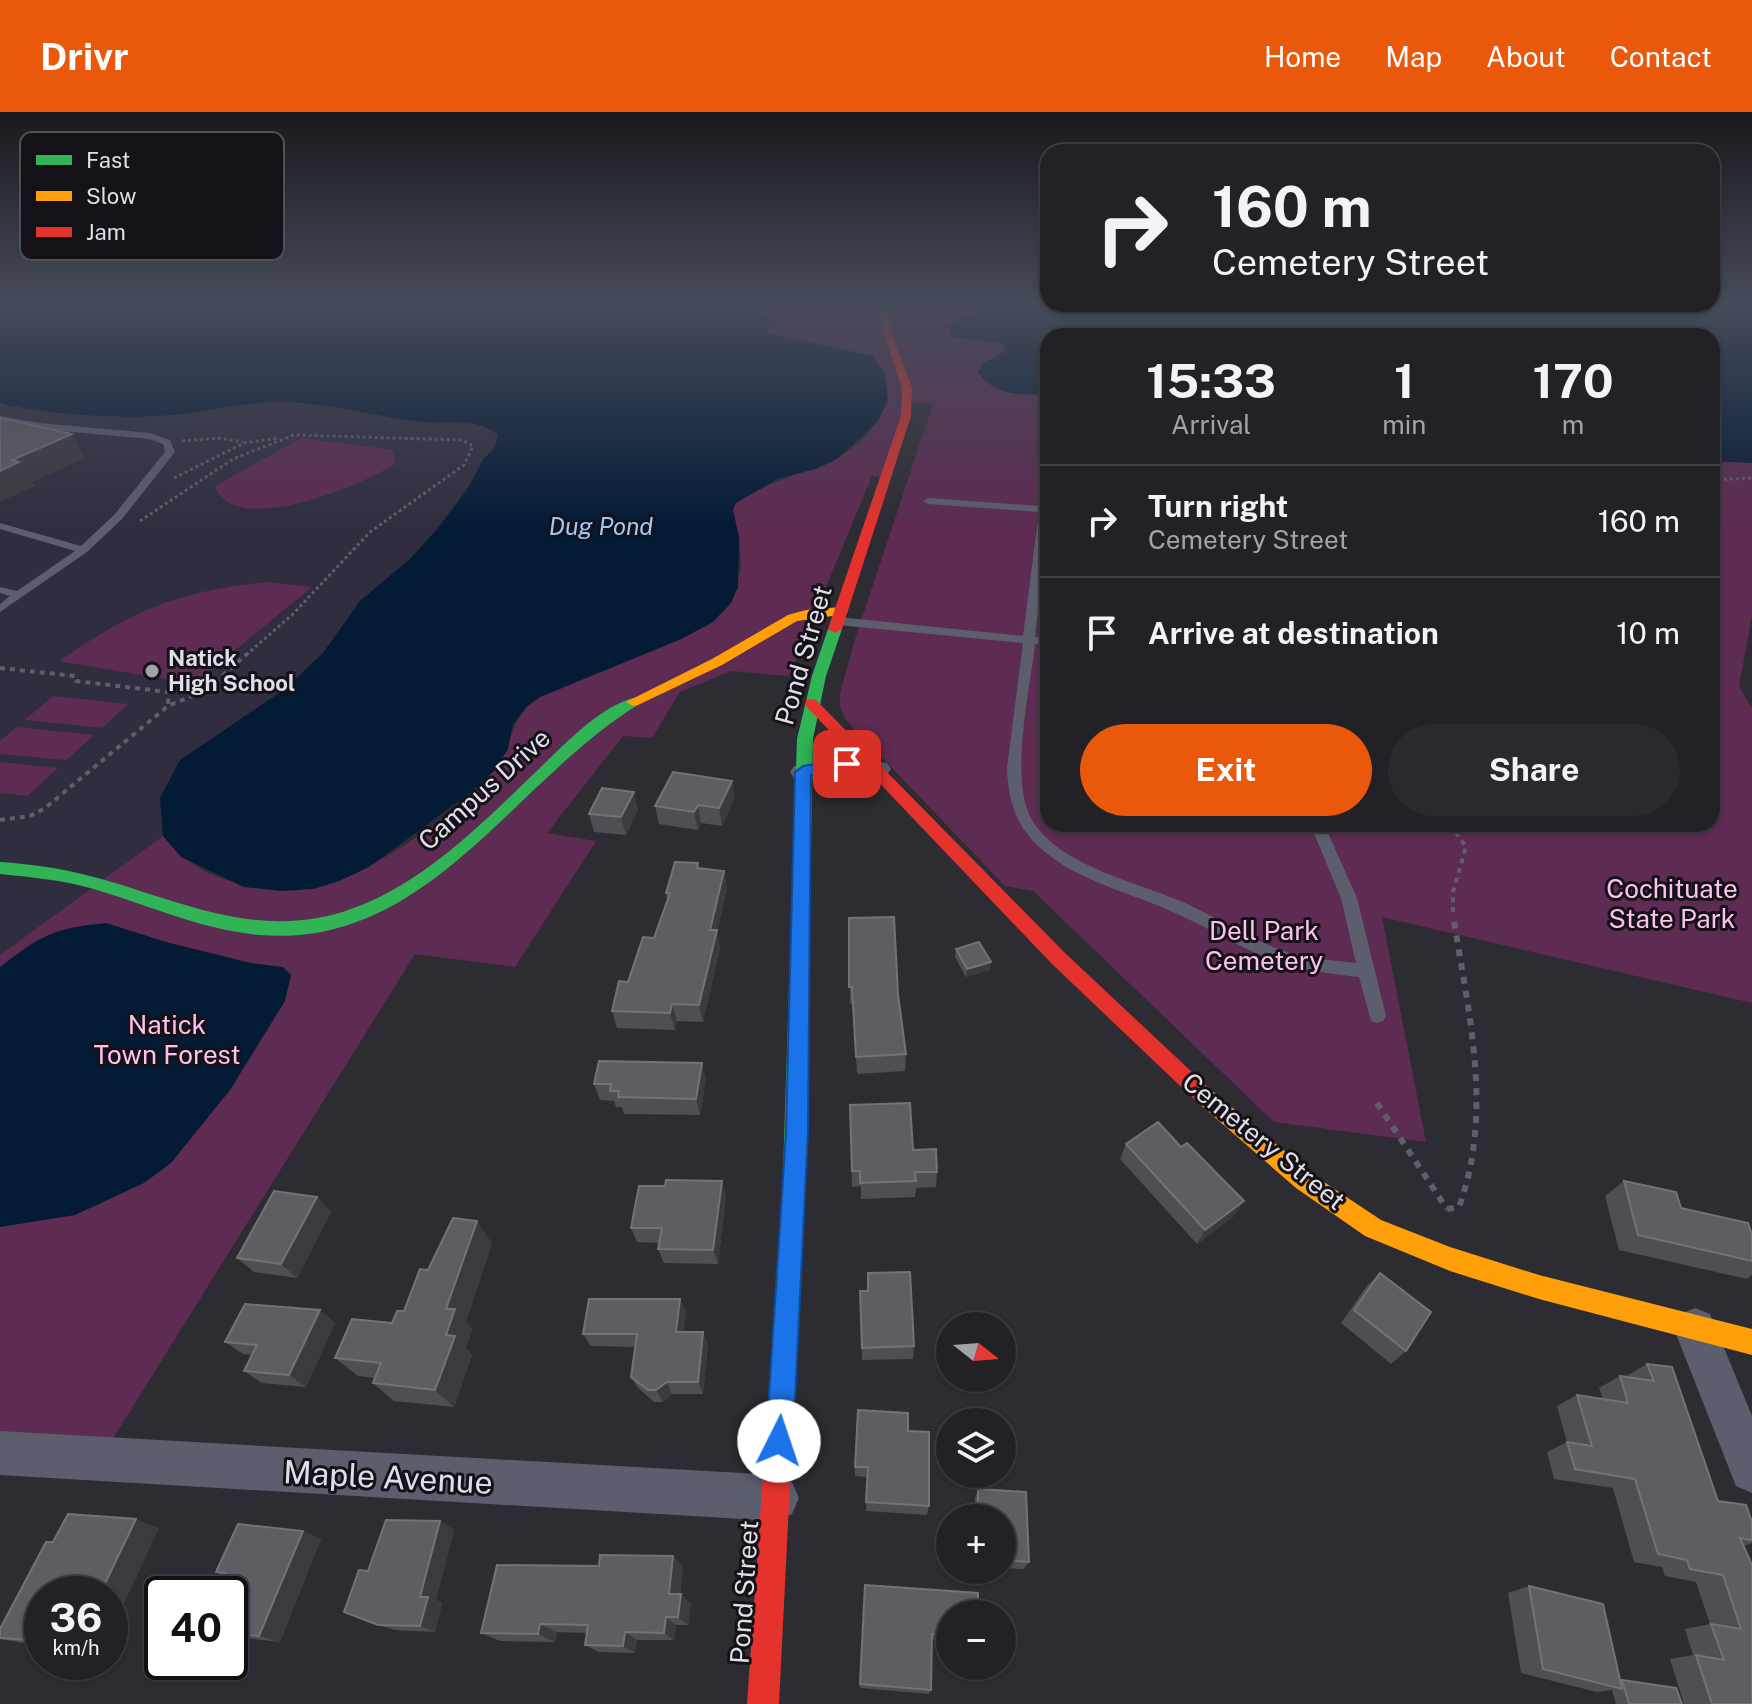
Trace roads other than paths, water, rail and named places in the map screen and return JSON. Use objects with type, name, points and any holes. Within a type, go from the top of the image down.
[{"type":"street","name":"Pond Street","points":[[763,1704],[797,1132],[803,772],[811,703],[906,416],[907,388],[904,379]]},
{"type":"street","name":"Campus Drive","points":[[0,868],[88,881],[225,924],[292,928],[323,923],[392,896],[427,876],[482,833],[580,737],[622,707],[727,656],[781,618],[809,610],[839,616]]},
{"type":"street","name":"Cemetery Street","points":[[811,703],[1058,958],[1224,1115],[1304,1181],[1373,1228],[1450,1259],[1695,1329],[1752,1342]]},
{"type":"street","points":[[803,772],[847,764],[878,769]]},
{"type":"street","points":[[1695,1329],[1752,1470]]},
{"type":"street","name":"Maple Avenue","points":[[0,1453],[776,1498]]},
{"type":"lane","points":[[0,419],[120,433],[167,442],[170,452],[118,517],[83,550],[0,609]]},
{"type":"lane","points":[[928,501],[1040,509]]},
{"type":"lane","points":[[0,526],[83,550]]},
{"type":"lane","points":[[1040,546],[1014,768],[1016,799],[1029,827],[1054,850],[1096,875],[1175,906],[1277,954],[1303,962],[1367,971]]},
{"type":"lane","points":[[0,590],[19,595]]},
{"type":"lane","points":[[839,616],[1040,641]]},
{"type":"lane","points":[[1320,832],[1349,898],[1377,1016]]},
{"type":"water","name":"Dug Pond","points":[[0,379],[886,379],[888,400],[878,421],[837,459],[816,469],[779,478],[736,503],[733,510],[739,538],[738,587],[731,603],[713,622],[681,639],[540,697],[527,706],[513,724],[508,749],[494,771],[467,795],[369,867],[313,889],[281,891],[244,887],[181,857],[163,836],[160,798],[180,760],[285,689],[323,653],[360,601],[410,559],[439,527],[495,447],[498,435],[490,429],[462,422],[423,422],[291,402],[129,417],[67,414],[0,403]]},
{"type":"water","points":[[1040,379],[1040,394],[1000,390],[984,380]]},
{"type":"water","points":[[1720,379],[1752,379],[1752,463],[1720,461]]},
{"type":"water","points":[[106,923],[166,942],[251,963],[283,967],[291,975],[285,1001],[230,1090],[171,1163],[144,1183],[75,1215],[0,1227],[0,967],[49,935],[73,927]]},
{"type":"place","name":"Natick High School","points":[[152,671]]},
{"type":"park label","name":"Cochituate State Park","points":[[1672,903]]},
{"type":"park label","name":"Dell Park Cemetery","points":[[1264,945]]},
{"type":"park label","name":"Natick Town Forest","points":[[167,1039]]}]
